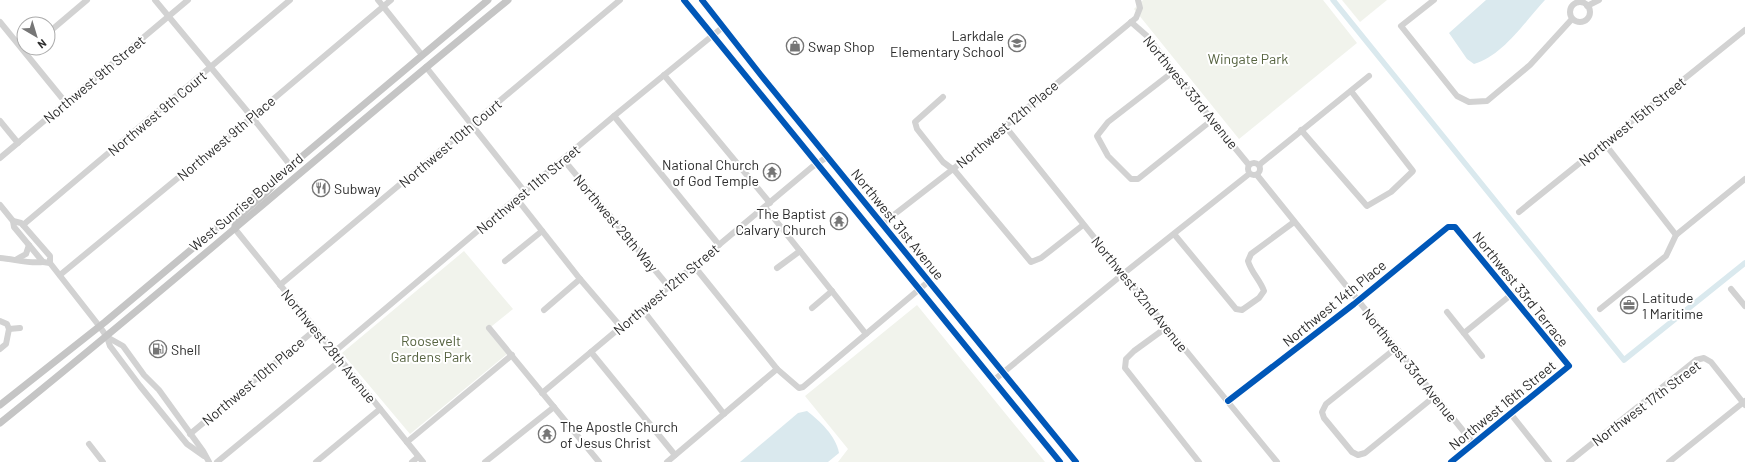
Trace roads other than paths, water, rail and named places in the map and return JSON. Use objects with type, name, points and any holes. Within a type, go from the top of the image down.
[{"type":"main road","name":"West Sunrise Boulevard","points":[[0,405],[100,327],[290,165],[488,0]]},
{"type":"main road","name":"West Sunrise Boulevard","points":[[0,423],[107,337],[416,75],[508,0]]},
{"type":"main road","name":"Northwest 31st Avenue","points":[[684,0],[1060,462]]},
{"type":"main road","name":"Northwest 31st Avenue","points":[[702,0],[827,157],[1076,462]]},
{"type":"main road","points":[[426,67],[425,64],[427,58],[435,44]]},
{"type":"main road","points":[[416,75],[422,64],[422,55]]},
{"type":"main road","points":[[235,229],[235,225],[240,215],[272,189],[277,177]]},
{"type":"main road","points":[[860,215],[882,224]]},
{"type":"street","points":[[56,26],[87,0]]},
{"type":"street","points":[[155,0],[290,165]]},
{"type":"street","name":"Northwest 9th Street","points":[[0,158],[188,0]]},
{"type":"street","name":"Northwest 9th Court","points":[[23,225],[290,0]]},
{"type":"street","points":[[378,0],[422,55]]},
{"type":"street","name":"Northwest 9th Place","points":[[60,275],[391,0]]},
{"type":"street","name":"Northwest 10th Court","points":[[280,285],[620,0]]},
{"type":"street","points":[[1131,22],[1136,18],[1140,8],[1138,0]]},
{"type":"street","points":[[1434,0],[1401,26],[1457,96],[1469,102],[1487,101],[1530,65],[1572,19]]},
{"type":"street","points":[[1587,6],[1599,0]]},
{"type":"street","points":[[1581,2],[1587,6],[1590,13],[1586,20],[1579,22],[1572,19],[1570,12],[1573,5],[1581,2]]},
{"type":"street","points":[[0,22],[16,38]]},
{"type":"street","name":"Northwest 33rd Avenue","points":[[1131,22],[1147,36],[1249,165]]},
{"type":"street","name":"Northwest 12th Place","points":[[882,224],[953,168],[1131,22]]},
{"type":"street","name":"Northwest 11th Street","points":[[334,352],[614,116],[723,27]]},
{"type":"street","name":"Northwest 15th Street","points":[[1519,212],[1745,30]]},
{"type":"street","points":[[32,56],[66,103]]},
{"type":"street","points":[[426,67],[525,192]]},
{"type":"street","points":[[1174,71],[1108,122],[1097,136],[1101,145],[1131,179],[1138,179],[1212,120]]},
{"type":"street","points":[[664,75],[767,205],[800,251],[866,334]]},
{"type":"street","points":[[1259,165],[1369,76]]},
{"type":"street","points":[[1301,130],[1367,206],[1390,192],[1413,171],[1351,91]]},
{"type":"street","points":[[943,97],[915,122],[917,129],[943,162],[953,168],[1031,262],[1041,258],[1083,225]]},
{"type":"street","points":[[614,116],[719,245]]},
{"type":"street","points":[[0,121],[18,143]]},
{"type":"street","name":"Northwest 32nd Avenue","points":[[1004,126],[1277,462]]},
{"type":"street","points":[[1604,144],[1676,235]]},
{"type":"street","name":"Northwest 12th Street","points":[[542,393],[817,163],[827,157]]},
{"type":"street","name":"Northwest 29th Way","points":[[563,159],[669,287]]},
{"type":"street","points":[[1249,174],[1247,170],[1249,165],[1253,163],[1259,165]]},
{"type":"street","points":[[1249,174],[1252,176],[1258,175],[1260,171],[1259,165]]},
{"type":"street","points":[[994,380],[1123,274],[1249,174]]},
{"type":"street","name":"Northwest 33rd Avenue","points":[[1258,175],[1294,222],[1474,443]]},
{"type":"street","points":[[1600,309],[1666,256],[1676,235],[1745,179]]},
{"type":"street","points":[[517,198],[580,279],[621,327]]},
{"type":"street","points":[[0,205],[13,221],[14,227],[29,245],[60,275],[100,327],[119,359],[178,433],[206,460]]},
{"type":"street","points":[[13,221],[21,223],[50,256],[46,262]]},
{"type":"street","points":[[1174,234],[1236,309],[1242,310],[1259,298],[1264,291],[1262,285],[1250,268],[1248,261],[1251,254],[1294,222]]},
{"type":"street","name":"Northwest 14th Place","points":[[1228,401],[1357,300],[1448,226],[1455,227]]},
{"type":"street","name":"Northwest 33rd Terrace","points":[[1455,227],[1512,294],[1569,366]]},
{"type":"street","name":"Northwest 28th Avenue","points":[[235,229],[423,462]]},
{"type":"street","points":[[505,261],[542,231]]},
{"type":"street","points":[[17,259],[26,254],[29,245]]},
{"type":"street","points":[[777,268],[800,251]]},
{"type":"street","points":[[0,258],[17,259],[22,262],[46,262]]},
{"type":"street","points":[[694,266],[777,369],[799,388],[920,290],[929,281]]},
{"type":"street","points":[[544,310],[580,279]]},
{"type":"street","points":[[1731,289],[1745,306]]},
{"type":"street","points":[[812,308],[832,291]]},
{"type":"street","points":[[1464,333],[1512,294]]},
{"type":"street","points":[[642,309],[724,414]]},
{"type":"street","points":[[1447,312],[1482,356]]},
{"type":"street","points":[[0,321],[7,324],[9,329],[6,344],[0,349]]},
{"type":"street","points":[[1167,327],[1134,350],[1126,359],[1125,368],[1199,462]]},
{"type":"street","points":[[9,329],[20,328]]},
{"type":"street","points":[[489,328],[597,460],[590,462]]},
{"type":"street","name":"Northwest 10th Place","points":[[190,434],[316,329]]},
{"type":"street","points":[[107,337],[123,346],[144,375],[159,390],[203,451],[206,460]]},
{"type":"street","points":[[1396,348],[1326,404],[1322,412],[1324,418],[1352,452],[1358,455],[1364,453],[1435,396]]},
{"type":"street","points":[[591,352],[675,455]]},
{"type":"street","points":[[407,442],[512,355]]},
{"type":"street","name":"Northwest 17th Street","points":[[1569,462],[1696,360],[1704,358],[1711,362],[1744,403]]},
{"type":"street","points":[[217,462],[341,360]]},
{"type":"street","name":"Northwest 16th Street","points":[[1451,462],[1569,366]]},
{"type":"street","points":[[667,462],[777,369]]},
{"type":"street","points":[[1669,462],[1744,403]]},
{"type":"street","points":[[485,462],[554,406]]},
{"type":"street","points":[[316,462],[380,409]]},
{"type":"street","points":[[1510,414],[1549,462]]},
{"type":"street","points":[[89,444],[103,462]]},
{"type":"street","points":[[412,462],[418,457]]},
{"type":"waterway","points":[[1333,0],[1624,360],[1745,263]]},
{"type":"place","name":"Larkdale Elementary School","points":[[1017,43]]},
{"type":"place","name":"Swap Shop","points":[[795,46]]},
{"type":"place","name":"National Church of God Temple","points":[[772,172]]},
{"type":"place","name":"Subway","points":[[321,188]]},
{"type":"place","name":"The Baptist Calvary Church","points":[[839,221]]},
{"type":"place","name":"Latitude 1 Maritime","points":[[1629,305]]},
{"type":"place","name":"Shell","points":[[158,349]]},
{"type":"place","name":"The Apostle Church of Jesus Christ","points":[[547,434]]},
{"type":"park label","name":"Wingate Park","points":[[1248,58]]},
{"type":"park label","name":"Roosevelt Gardens Park","points":[[431,348]]}]
